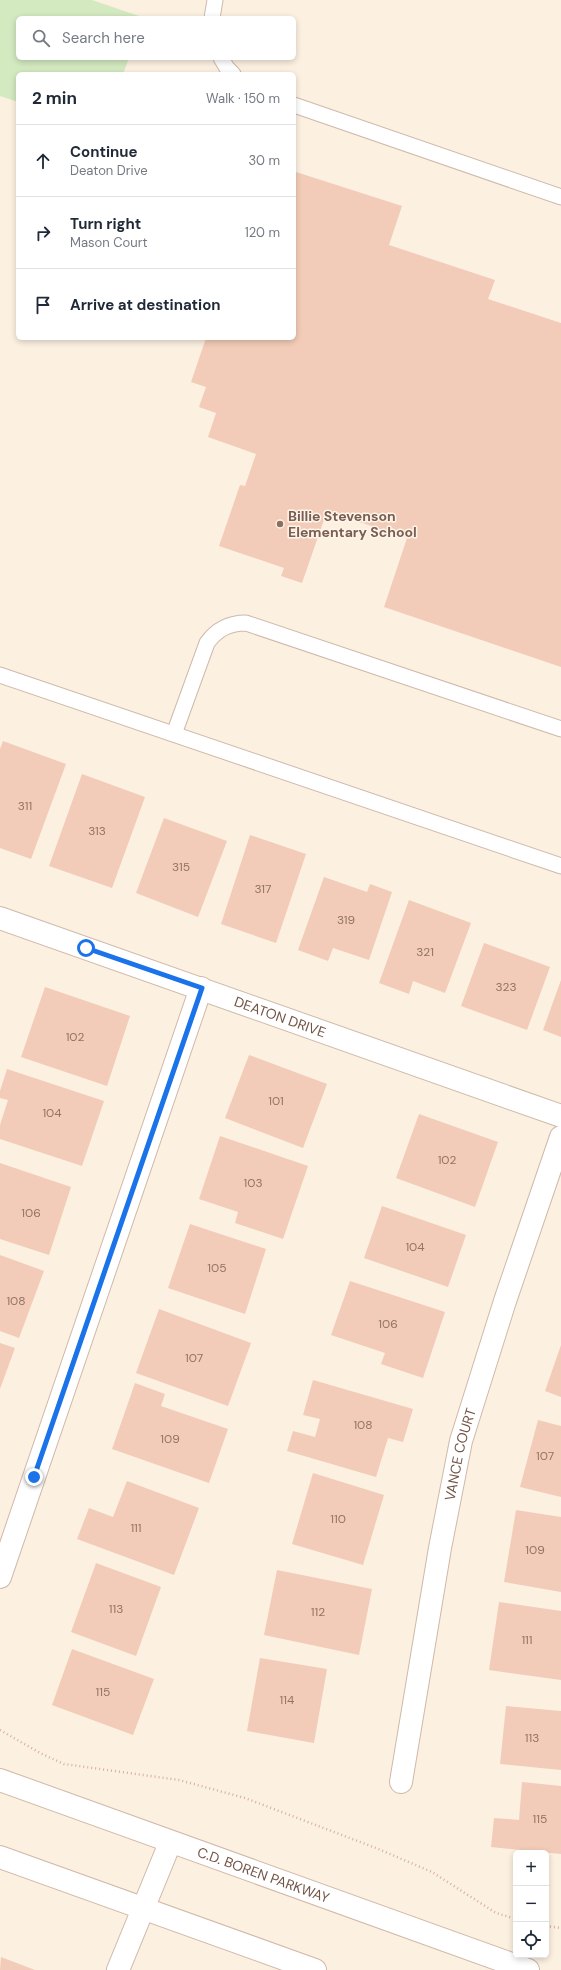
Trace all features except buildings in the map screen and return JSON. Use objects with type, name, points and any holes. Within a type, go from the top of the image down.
[{"type":"street","name":"DEATON DRIVE","points":[[0,918],[202,988],[561,1116]]},
{"type":"street","points":[[0,1577],[202,988]]},
{"type":"street","name":"VANCE COURT","points":[[401,1782],[440,1548],[461,1441],[504,1301],[561,1137]]},
{"type":"street","name":"C.D. BOREN PARKWAY","points":[[0,1780],[170,1843],[528,1970]]},
{"type":"street","points":[[118,1970],[170,1843]]},
{"type":"street","points":[[0,1857],[314,1970]]},
{"type":"lane","points":[[222,60],[231,72]]},
{"type":"lane","points":[[296,106],[561,197]]},
{"type":"lane","points":[[174,734],[207,643],[214,634],[224,627],[234,623],[246,623],[561,729]]},
{"type":"lane","points":[[0,675],[561,866]]},
{"type":"path","points":[[0,1730],[40,1753],[64,1764],[179,1780],[245,1798],[376,1848],[432,1872],[496,1913],[513,1918]]},
{"type":"path","points":[[549,1926],[561,1928]]},
{"type":"green space","points":[[0,0],[92,0],[139,16],[16,16],[16,60],[128,60],[124,72],[16,72],[16,101],[0,96]]},
{"type":"place","name":"Billie Stevenson Elementary School","points":[[280,524]]},
{"type":"route","points":[[34,1477],[202,988],[86,948]]}]
